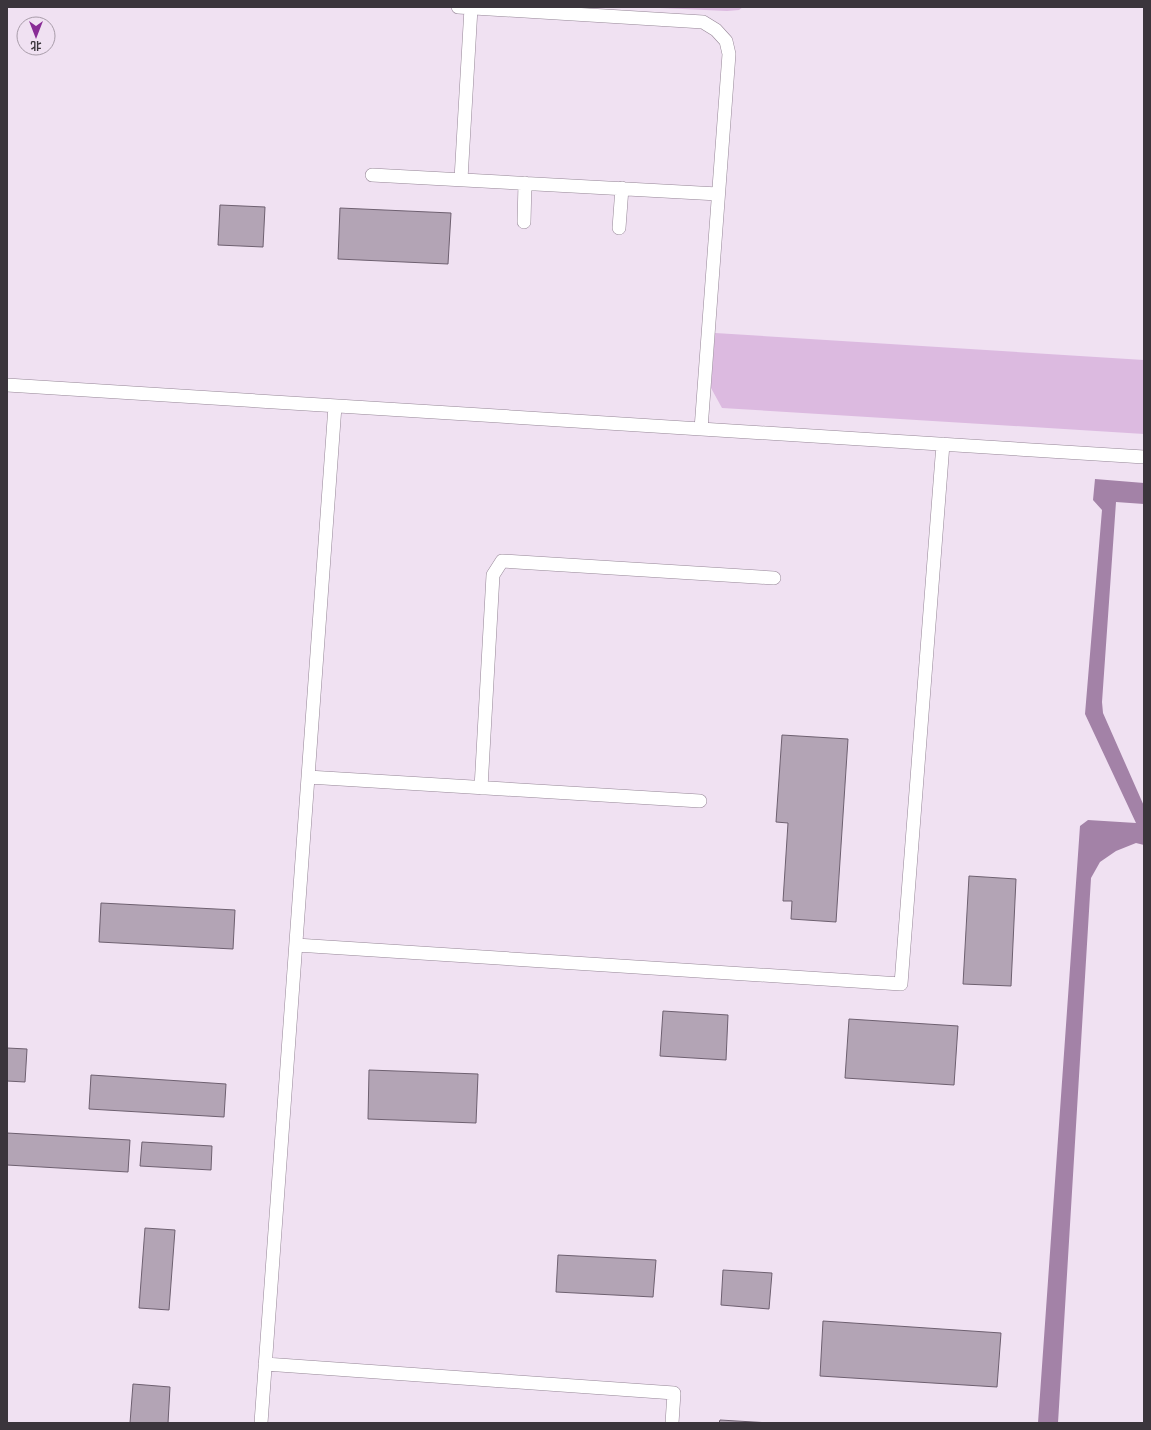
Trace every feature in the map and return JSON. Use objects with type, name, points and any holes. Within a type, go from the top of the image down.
[{"type":"lane","points":[[458,7],[703,22],[716,30],[726,41],[728,54],[701,429]]},
{"type":"lane","points":[[461,179],[471,8]]},
{"type":"lane","points":[[372,174],[718,194]]},
{"type":"lane","points":[[524,222],[525,183]]},
{"type":"lane","points":[[619,228],[622,188]]},
{"type":"lane","points":[[7,385],[1144,457]]},
{"type":"lane","points":[[261,1423],[335,406]]},
{"type":"lane","points":[[296,945],[901,984],[943,444]]},
{"type":"lane","points":[[481,788],[493,576],[502,561],[774,578]]},
{"type":"lane","points":[[308,777],[700,801]]},
{"type":"lane","points":[[265,1364],[674,1393],[672,1423]]},
{"type":"shaded area","points":[[638,7],[743,7],[739,10],[727,11]]},
{"type":"shaded area","points":[[715,333],[1144,360],[1144,434],[722,408],[711,388]]},
{"type":"shaded area","points":[[1095,479],[1144,483],[1144,504],[1116,502],[1102,702],[1103,713],[1144,806],[1144,845],[1136,843],[1116,851],[1100,862],[1091,878],[1058,1423],[1038,1423],[1080,826],[1088,820],[1136,823],[1085,714],[1102,510],[1093,500]]},
{"type":"building","points":[[220,205],[265,207],[263,247],[218,245]]},
{"type":"building","points":[[340,208],[451,213],[448,264],[338,259]]},
{"type":"building","points":[[782,735],[848,739],[836,922],[791,919],[792,901],[783,901],[788,823],[776,822]]},
{"type":"building","points":[[969,876],[1016,879],[1011,986],[963,984]]},
{"type":"building","points":[[101,903],[235,910],[233,949],[99,942]]},
{"type":"building","points":[[663,1011],[728,1015],[726,1060],[660,1056]]},
{"type":"building","points":[[849,1019],[958,1026],[954,1085],[845,1078]]},
{"type":"building","points":[[7,1048],[27,1049],[25,1082],[7,1081]]},
{"type":"building","points":[[369,1070],[478,1074],[476,1123],[368,1119]]},
{"type":"building","points":[[91,1075],[226,1084],[224,1117],[89,1109]]},
{"type":"building","points":[[7,1133],[130,1140],[128,1172],[7,1165]]},
{"type":"building","points":[[142,1142],[212,1146],[211,1170],[140,1166]]},
{"type":"building","points":[[145,1228],[175,1230],[169,1310],[139,1308]]},
{"type":"building","points":[[558,1255],[656,1260],[653,1297],[556,1292]]},
{"type":"building","points":[[723,1270],[772,1273],[769,1309],[721,1305]]},
{"type":"building","points":[[823,1321],[1001,1333],[997,1387],[820,1376]]},
{"type":"building","points":[[133,1384],[170,1387],[168,1423],[130,1423]]},
{"type":"building","points":[[720,1420],[770,1423],[719,1423]]}]
